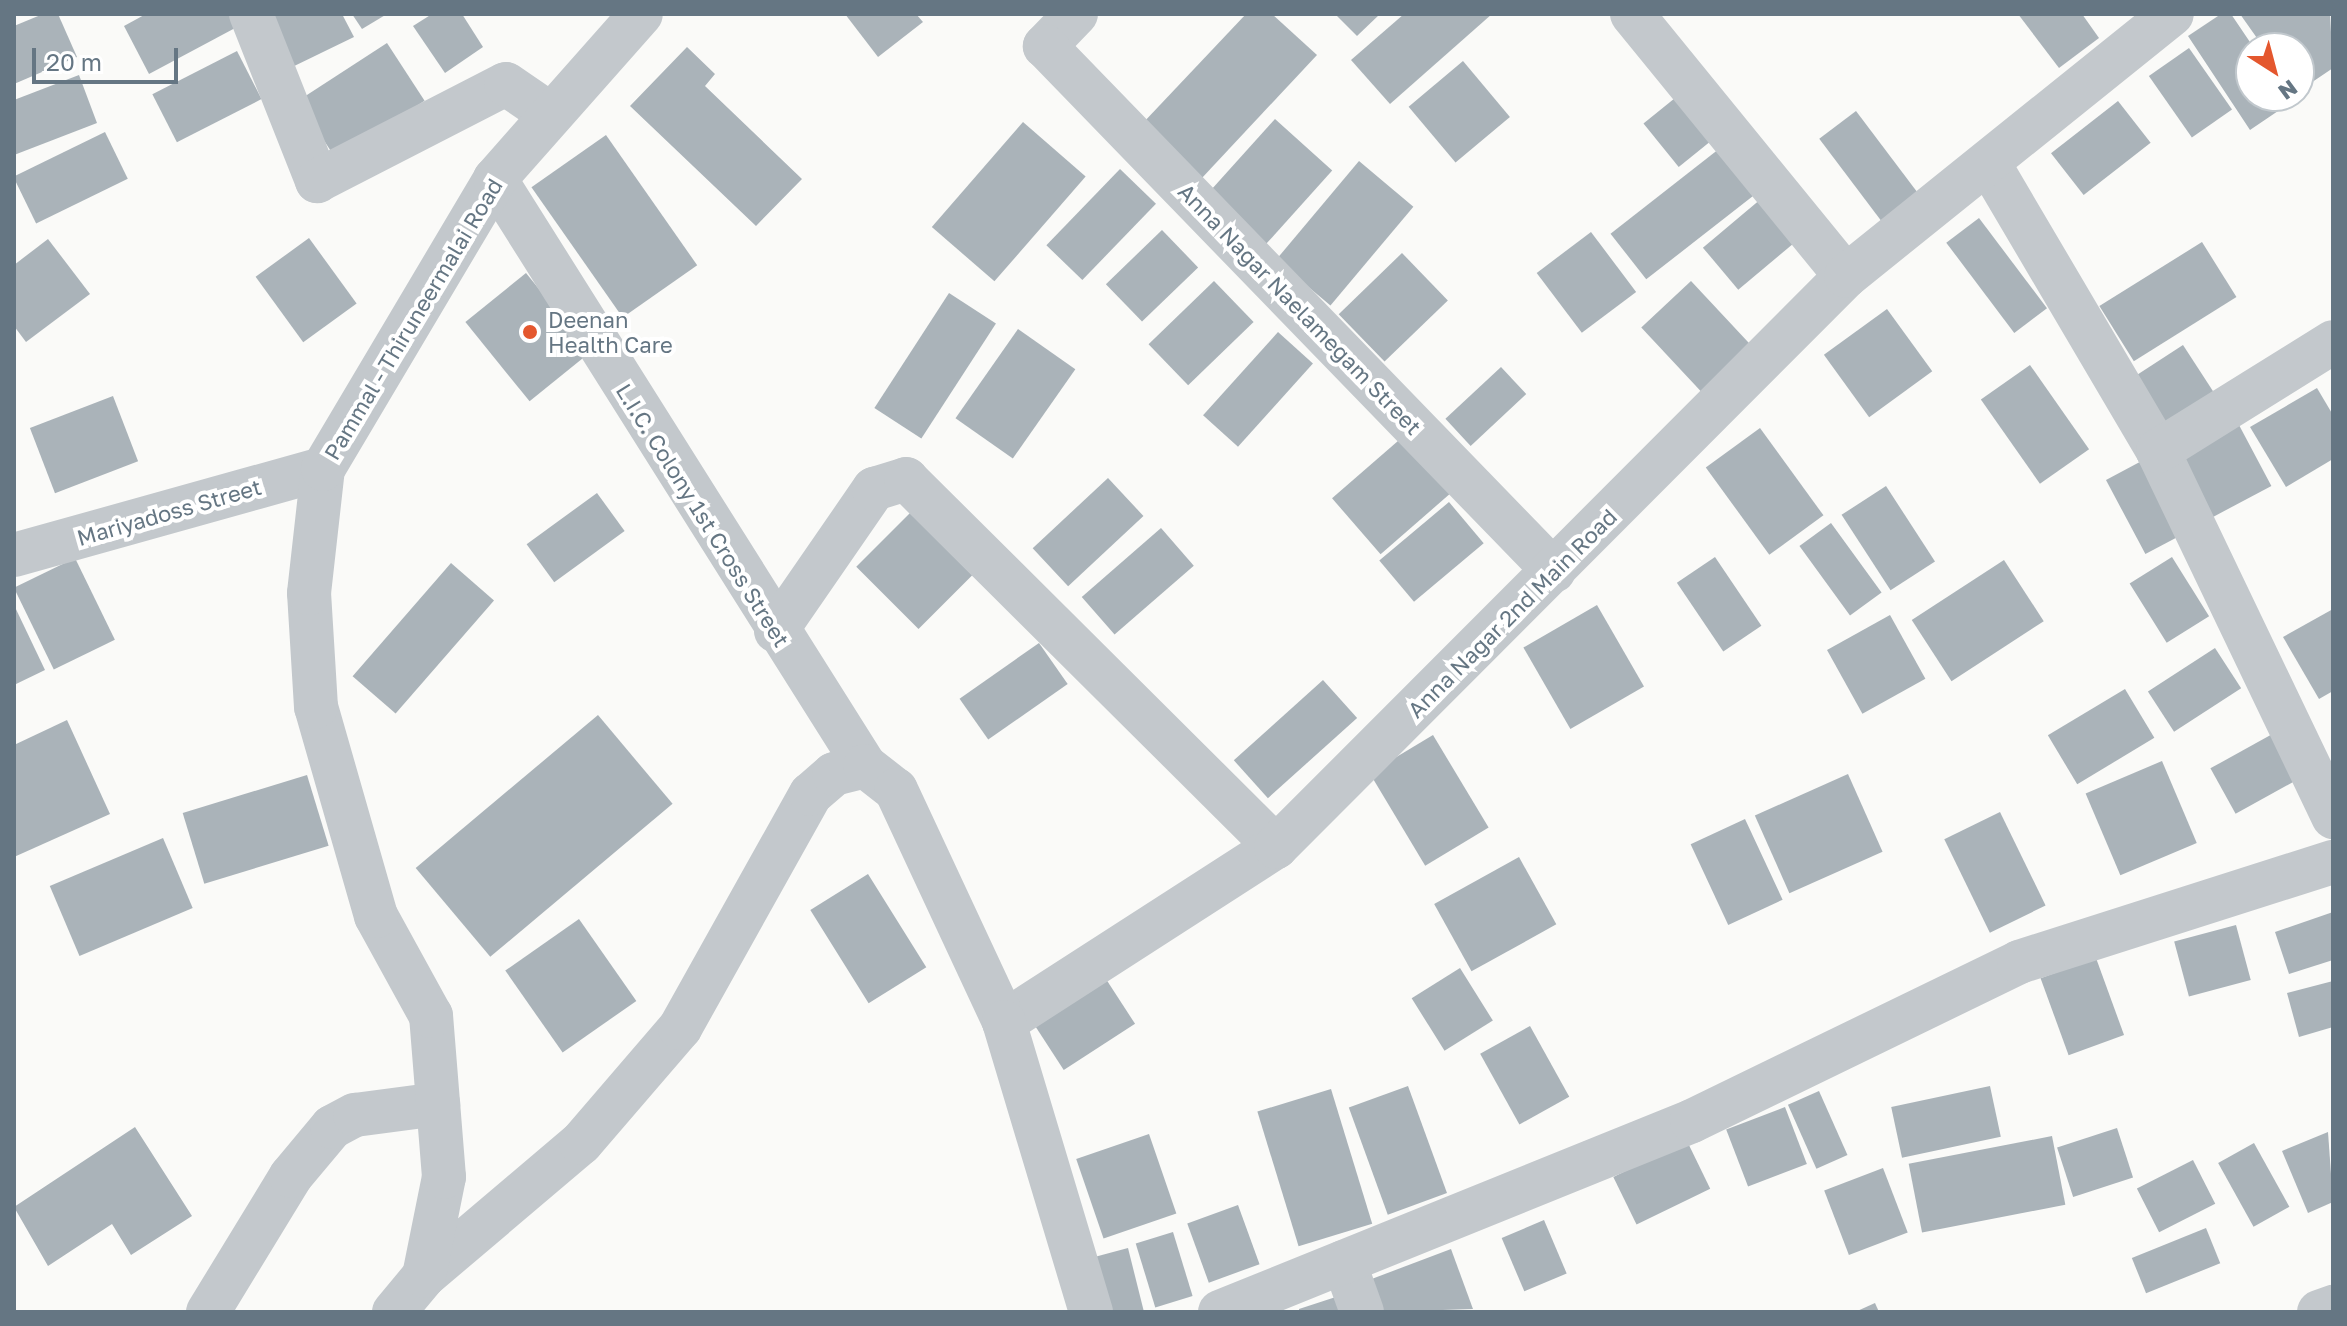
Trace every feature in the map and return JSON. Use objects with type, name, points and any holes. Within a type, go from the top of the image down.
[{"type":"street","points":[[251,14],[317,181],[506,84],[550,114]]},
{"type":"street","name":"Pammal - Thiruneermalai Road","points":[[394,1312],[424,1276],[444,1177],[431,1016],[376,916],[316,707],[309,593],[323,469],[495,179],[641,14]]},
{"type":"street","name":"Anna Nagar Naelamegam Street","points":[[1076,14],[1045,46],[1554,571]]},
{"type":"street","points":[[1632,14],[1846,276]]},
{"type":"street","name":"Anna Nagar 2nd Main Road","points":[[1004,1022],[1276,847],[1846,276],[2172,14]]},
{"type":"street","points":[[1989,164],[2158,451],[2333,817]]},
{"type":"street","name":"L.I.C. Colony 1st Cross Street","points":[[495,179],[776,631],[865,766],[896,790],[1004,1022],[1091,1312]]},
{"type":"street","points":[[2158,451],[2333,342]]},
{"type":"street","name":"Mariyadoss Street","points":[[14,555],[323,469]]},
{"type":"street","points":[[776,631],[874,489],[906,479],[1276,847]]},
{"type":"street","points":[[424,1276],[581,1143],[680,1028],[811,794],[834,774],[865,766]]},
{"type":"street","points":[[1220,1312],[1692,1121],[2019,962],[2333,862]]},
{"type":"street","points":[[214,1309],[291,1176],[332,1127],[355,1115],[438,1104]]},
{"type":"street","points":[[1344,1262],[1362,1312]]},
{"type":"street","points":[[2319,1312],[2333,1307]]},
{"type":"building","points":[[43,14],[58,14],[77,57],[14,84],[14,26]]},
{"type":"building","points":[[146,14],[230,14],[237,27],[149,74],[124,26]]},
{"type":"building","points":[[279,14],[342,14],[354,37],[286,70],[263,22]]},
{"type":"building","points":[[352,14],[387,14],[362,29]]},
{"type":"building","points":[[432,14],[462,14],[483,47],[445,73],[413,26]]},
{"type":"building","points":[[845,14],[916,14],[923,22],[878,57]]},
{"type":"building","points":[[1246,14],[1272,14],[1317,55],[1201,179],[1142,124]]},
{"type":"building","points":[[1335,14],[1380,14],[1357,36]]},
{"type":"building","points":[[1404,14],[1492,14],[1390,104],[1351,60]]},
{"type":"building","points":[[2018,14],[2082,14],[2099,38],[2059,68]]},
{"type":"building","points":[[2221,14],[2231,14],[2243,32],[2235,32],[2235,107],[2188,36]]},
{"type":"building","points":[[2240,14],[2330,14],[2333,68],[2315,80],[2315,32],[2253,32]]},
{"type":"building","points":[[387,43],[425,101],[336,159],[298,101]]},
{"type":"building","points":[[687,47],[715,74],[705,86],[802,179],[756,226],[630,106]]},
{"type":"building","points":[[2189,48],[2232,109],[2192,138],[2149,76]]},
{"type":"building","points":[[237,51],[262,99],[177,142],[152,94]]},
{"type":"building","points":[[1463,61],[1510,117],[1456,163],[1409,107]]},
{"type":"building","points":[[79,75],[97,123],[14,155],[14,100]]},
{"type":"building","points":[[1680,94],[1715,138],[1679,167],[1643,124]]},
{"type":"building","points":[[2118,101],[2151,143],[2084,195],[2051,153]]},
{"type":"building","points":[[1856,111],[1919,195],[1882,223],[1819,139]]},
{"type":"building","points":[[2238,112],[2277,112],[2250,130]]},
{"type":"building","points":[[1275,119],[1332,171],[1265,245],[1208,193]]},
{"type":"building","points":[[1023,122],[1086,176],[994,281],[932,227]]},
{"type":"building","points":[[105,132],[128,179],[36,223],[14,176]]},
{"type":"building","points":[[606,135],[697,265],[623,317],[531,187]]},
{"type":"building","points":[[1724,145],[1760,191],[1646,279],[1611,234]]},
{"type":"building","points":[[1359,161],[1413,207],[1330,305],[1276,260]]},
{"type":"building","points":[[1120,169],[1156,204],[1082,280],[1046,245]]},
{"type":"building","points":[[1768,193],[1803,235],[1738,290],[1703,248]]},
{"type":"building","points":[[1979,218],[2047,308],[2014,333],[1946,243]]},
{"type":"building","points":[[1162,230],[1198,267],[1142,322],[1106,284]]},
{"type":"building","points":[[1591,232],[1636,292],[1582,333],[1537,273]]},
{"type":"building","points":[[309,238],[357,304],[303,342],[256,277]]},
{"type":"building","points":[[48,239],[90,294],[26,342],[14,326],[14,265]]},
{"type":"building","points":[[2202,242],[2236,297],[2134,361],[2099,306]]},
{"type":"building","points":[[1402,253],[1448,300],[1385,362],[1339,314]]},
{"type":"building","points":[[526,273],[590,352],[530,401],[465,322]]},
{"type":"building","points":[[1214,281],[1254,322],[1188,385],[1149,344]]},
{"type":"building","points":[[1691,281],[1751,345],[1701,392],[1641,327]]},
{"type":"building","points":[[949,293],[996,323],[921,438],[874,408]]},
{"type":"building","points":[[1887,309],[1932,371],[1869,417],[1824,355]]},
{"type":"building","points":[[1018,329],[1075,369],[1013,458],[955,418]]},
{"type":"building","points":[[1278,332],[1313,363],[1238,447],[1203,415]]},
{"type":"building","points":[[2183,345],[2214,393],[2163,426],[2132,378]]},
{"type":"building","points":[[2030,365],[2089,449],[2040,484],[1981,399]]},
{"type":"building","points":[[1501,367],[1526,394],[1471,446],[1445,419]]},
{"type":"building","points":[[2317,388],[2333,415],[2333,459],[2286,487],[2250,427]]},
{"type":"building","points":[[113,396],[138,461],[55,493],[30,428]]},
{"type":"building","points":[[2239,425],[2271,486],[2207,520],[2175,459]]},
{"type":"building","points":[[1760,428],[1823,515],[1769,555],[1706,467]]},
{"type":"building","points":[[1406,434],[1455,490],[1381,554],[1332,498]]},
{"type":"building","points":[[2151,456],[2190,530],[2145,554],[2106,480]]},
{"type":"building","points":[[1108,478],[1143,516],[1068,586],[1033,548]]},
{"type":"building","points":[[1886,486],[1935,561],[1891,590],[1842,515]]},
{"type":"building","points":[[597,493],[625,531],[554,582],[527,544]]},
{"type":"building","points":[[1449,502],[1484,543],[1414,602],[1379,560]]},
{"type":"building","points":[[910,513],[972,575],[918,629],[856,567]]},
{"type":"building","points":[[1831,523],[1882,593],[1850,615],[1799,546]]},
{"type":"building","points":[[1161,528],[1194,566],[1115,635],[1082,597]]},
{"type":"building","points":[[1715,557],[1761,626],[1723,652],[1677,583]]},
{"type":"building","points":[[2172,557],[2209,616],[2167,643],[2130,583]]},
{"type":"building","points":[[75,558],[115,640],[54,670],[14,588]]},
{"type":"building","points":[[2004,560],[2044,621],[1952,681],[1912,620]]},
{"type":"building","points":[[451,563],[494,600],[396,714],[353,676]]},
{"type":"building","points":[[14,605],[45,670],[14,685]]},
{"type":"building","points":[[1597,605],[1644,686],[1570,729],[1523,648]]},
{"type":"building","points":[[2333,609],[2333,691],[2319,699],[2283,637]]},
{"type":"building","points":[[1890,615],[1925,679],[1862,714],[1827,650]]},
{"type":"building","points":[[1039,643],[1068,684],[988,740],[960,699]]},
{"type":"building","points":[[2215,648],[2241,688],[2174,732],[2148,692]]},
{"type":"building","points":[[1323,680],[1357,718],[1268,798],[1234,760]]},
{"type":"building","points":[[2125,689],[2154,738],[2077,784],[2048,735]]},
{"type":"building","points":[[598,715],[673,804],[490,957],[416,868]]},
{"type":"building","points":[[67,720],[110,814],[14,857],[14,745]]},
{"type":"building","points":[[2276,732],[2301,777],[2236,814],[2210,768]]},
{"type":"building","points":[[1433,735],[1489,828],[1425,866],[1370,773]]},
{"type":"building","points":[[2162,761],[2197,843],[2120,875],[2086,793]]},
{"type":"building","points":[[1848,774],[1883,852],[1789,893],[1755,815]]},
{"type":"building","points":[[307,775],[329,846],[204,884],[183,813]]},
{"type":"building","points":[[2000,812],[2046,905],[1990,933],[1944,839]]},
{"type":"building","points":[[1745,819],[1783,900],[1728,925],[1691,844]]},
{"type":"building","points":[[163,838],[193,908],[79,956],[50,886]]},
{"type":"building","points":[[1519,857],[1556,924],[1471,971],[1434,904]]},
{"type":"building","points":[[868,874],[926,967],[869,1003],[810,910]]},
{"type":"building","points":[[2333,912],[2333,960],[2289,974],[2275,932]]},
{"type":"building","points":[[579,919],[636,1001],[563,1053],[505,971]]},
{"type":"building","points":[[2236,925],[2251,980],[2189,997],[2174,942]]},
{"type":"building","points":[[2096,958],[2124,1035],[2069,1055],[2041,978]]},
{"type":"building","points":[[1460,968],[1493,1021],[1445,1051],[1412,998]]},
{"type":"building","points":[[1104,976],[1135,1024],[1064,1070],[1033,1022]]},
{"type":"building","points":[[2333,981],[2333,1027],[2299,1037],[2287,993]]},
{"type":"building","points":[[1530,1026],[1569,1097],[1519,1124],[1480,1054]]},
{"type":"building","points":[[1408,1086],[1447,1193],[1388,1215],[1349,1108]]},
{"type":"building","points":[[1990,1086],[2001,1137],[1902,1158],[1891,1107]]},
{"type":"building","points":[[1331,1089],[1372,1224],[1299,1246],[1257,1112]]},
{"type":"building","points":[[1819,1091],[1847,1155],[1816,1169],[1788,1105]]},
{"type":"building","points":[[1785,1107],[1807,1164],[1748,1187],[1726,1130]]},
{"type":"building","points":[[135,1127],[192,1216],[131,1255],[112,1224],[48,1266],[14,1207]]},
{"type":"building","points":[[2117,1128],[2133,1177],[2073,1197],[2057,1147]]},
{"type":"building","points":[[2328,1132],[2333,1202],[2308,1213],[2282,1151]]},
{"type":"building","points":[[1149,1134],[1176,1213],[1104,1238],[1076,1159]]},
{"type":"building","points":[[2052,1136],[2065,1205],[1922,1233],[1909,1164]]},
{"type":"building","points":[[1687,1141],[1710,1189],[1637,1225],[1613,1177]]},
{"type":"building","points":[[2254,1143],[2289,1207],[2254,1227],[2218,1163]]},
{"type":"building","points":[[2193,1160],[2215,1204],[2159,1232],[2137,1189]]},
{"type":"building","points":[[1883,1168],[1908,1232],[1849,1255],[1824,1191]]},
{"type":"building","points":[[1238,1205],[1260,1264],[1209,1283],[1187,1223]]},
{"type":"building","points":[[1544,1220],[1567,1273],[1524,1291],[1502,1238]]},
{"type":"building","points":[[2206,1228],[2220,1263],[2146,1293],[2132,1258]]},
{"type":"building","points":[[1173,1232],[1193,1296],[1155,1307],[1136,1243]]},
{"type":"building","points":[[1128,1248],[1144,1312],[1101,1312],[1087,1259]]},
{"type":"building","points":[[1451,1249],[1473,1309],[1382,1312],[1369,1280]]},
{"type":"building","points":[[1348,1293],[1353,1312],[1299,1312],[1299,1309]]},
{"type":"building","points":[[1875,1303],[1879,1312],[1855,1312]]},
{"type":"place","name":"Deenan Health Care","points":[[530,332]]}]
